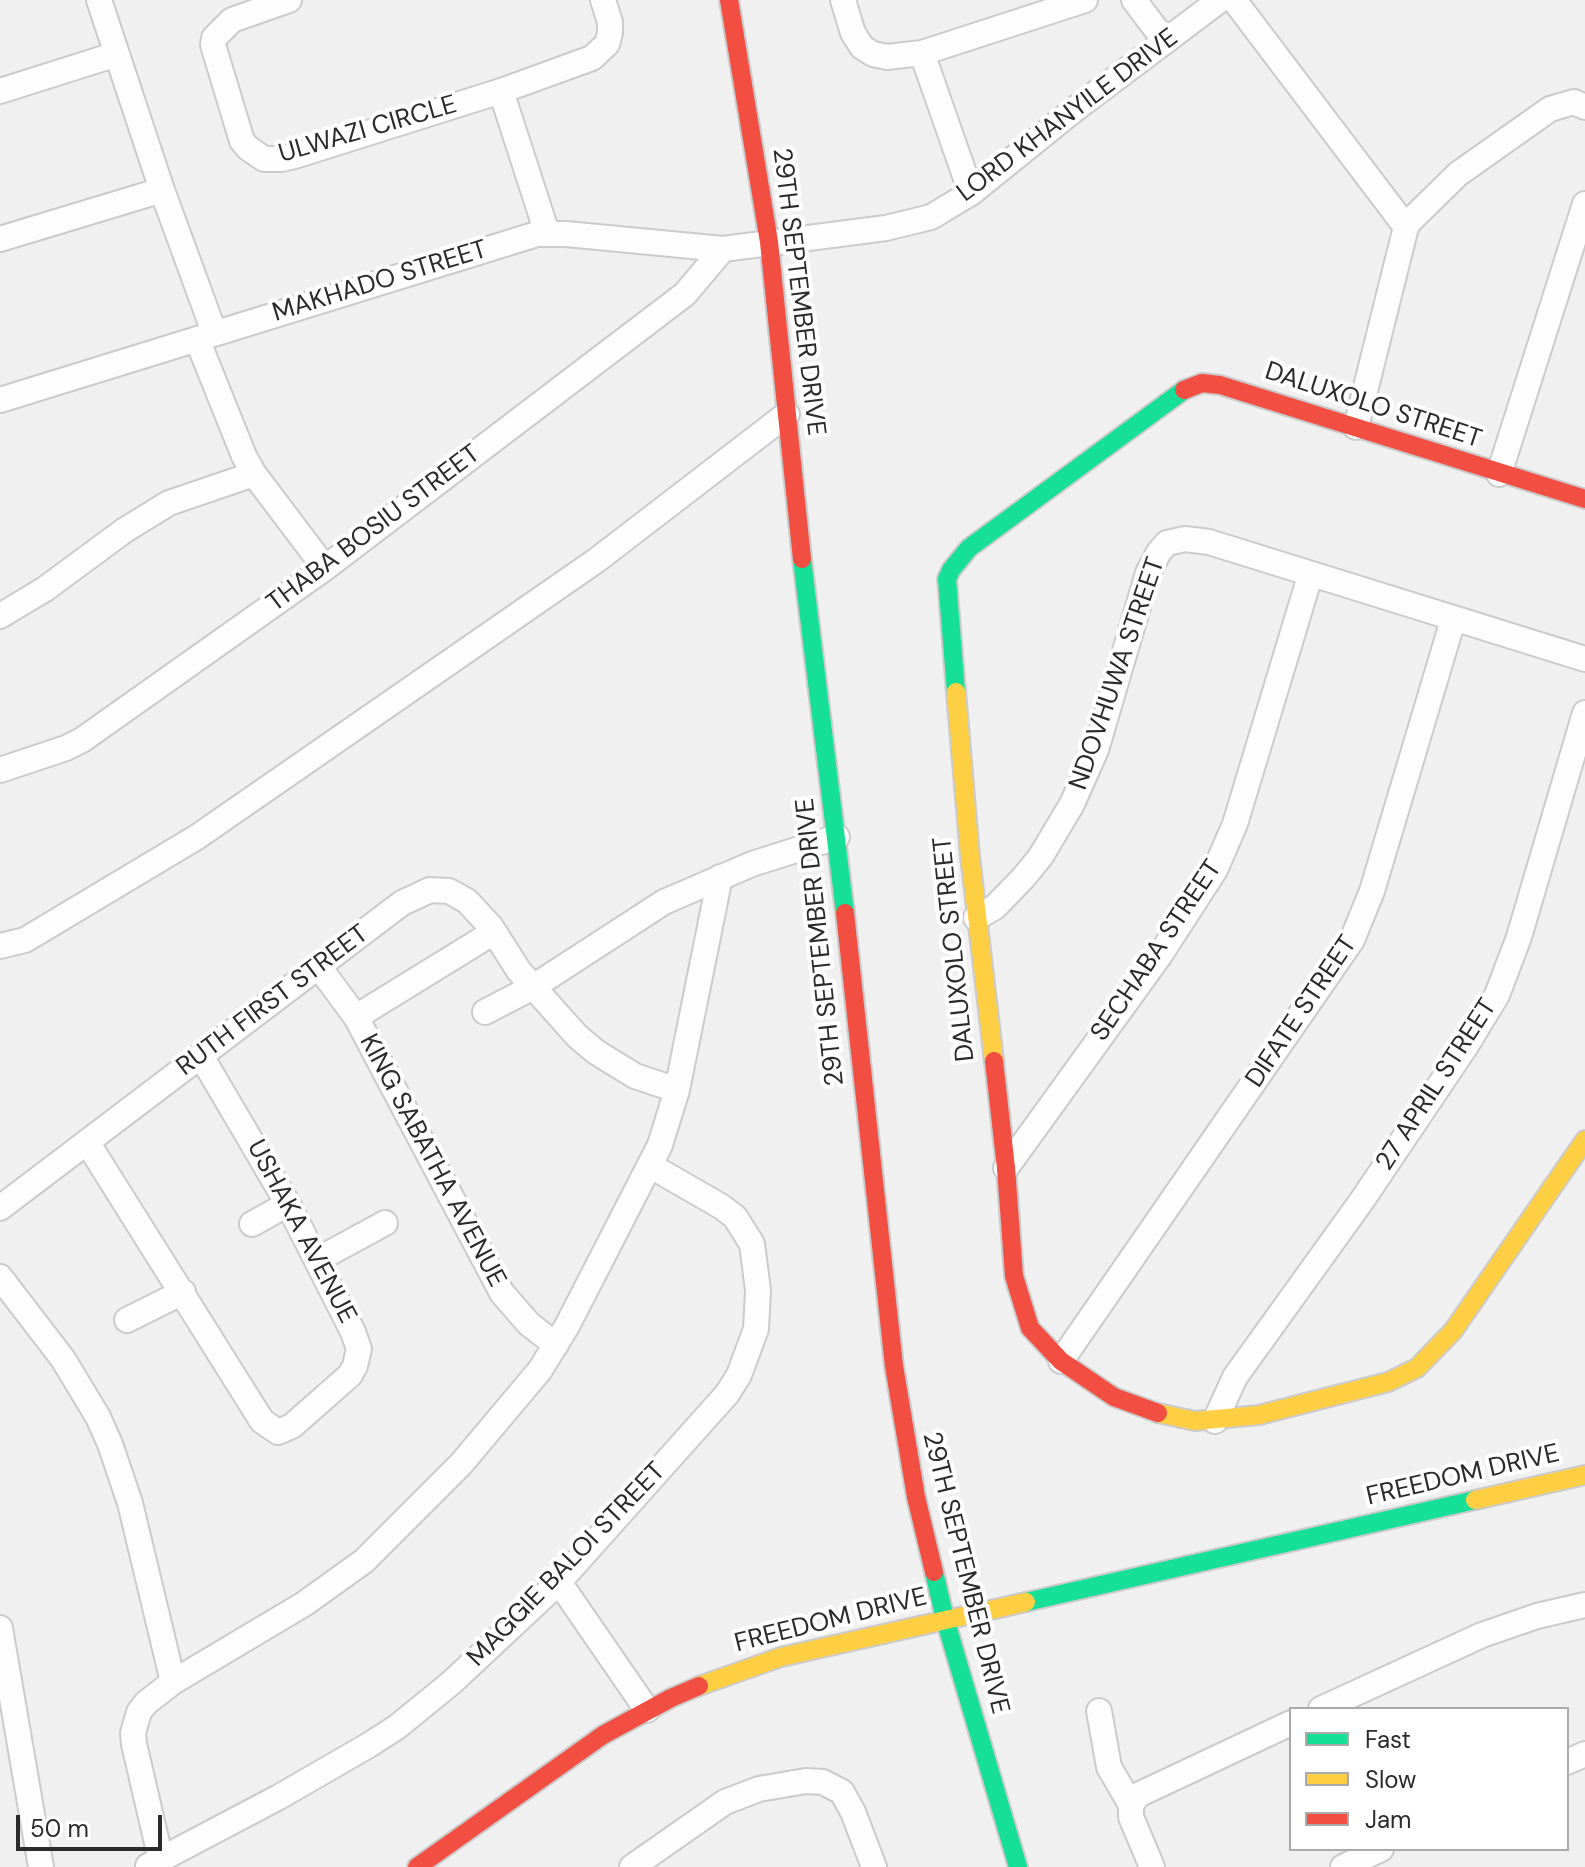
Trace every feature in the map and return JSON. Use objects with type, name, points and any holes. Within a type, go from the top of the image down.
[{"type":"street","points":[[99,0],[162,190],[244,456],[254,474],[325,568]]},
{"type":"street","name":"ULWAZI CIRCLE","points":[[289,0],[232,20],[214,38],[213,45],[242,141],[264,159],[298,155],[501,91],[592,58],[607,44],[610,33],[603,0]]},
{"type":"street","name":"29TH SEPTEMBER DRIVE","points":[[729,0],[769,242],[808,616],[837,837],[894,1366],[916,1497],[945,1619],[1018,1867]]},
{"type":"street","points":[[843,0],[853,33],[862,47],[873,54],[887,57],[922,53],[1085,0]]},
{"type":"street","points":[[1134,0],[1165,41]]},
{"type":"street","name":"LORD KHANYILE DRIVE","points":[[769,242],[886,228],[931,217],[971,193],[1220,0]]},
{"type":"street","points":[[1234,0],[1406,227]]},
{"type":"street","points":[[922,53],[971,193]]},
{"type":"street","points":[[0,91],[117,54]]},
{"type":"street","points":[[501,91],[547,233]]},
{"type":"street","points":[[1356,427],[1406,227],[1417,212],[1458,174],[1550,109],[1574,102],[1585,107]]},
{"type":"street","points":[[0,239],[162,190]]},
{"type":"street","points":[[1499,474],[1585,204]]},
{"type":"street","name":"MAKHADO STREET","points":[[0,400],[537,234],[723,249],[769,242]]},
{"type":"street","name":"THABA BOSIU STREET","points":[[0,770],[82,740],[325,568],[685,294],[723,249]]},
{"type":"street","name":"DALUXOLO STREET","points":[[1585,499],[1220,385],[1202,383],[1187,387],[969,548],[947,579],[976,918],[1006,1168],[1014,1276],[1030,1328],[1061,1361],[1114,1397],[1147,1411],[1175,1419],[1215,1421],[1259,1415],[1371,1387],[1417,1368],[1453,1331],[1585,1140]]},
{"type":"street","points":[[0,946],[25,940],[197,837],[597,560],[787,414]]},
{"type":"street","points":[[0,616],[45,589],[125,530],[158,510],[195,493],[254,474]]},
{"type":"street","name":"NDOVHUWA STREET","points":[[976,918],[1009,895],[1041,856],[1086,776],[1148,573],[1167,543],[1196,540],[1585,659]]},
{"type":"street","name":"SECHABA STREET","points":[[1006,1168],[1160,955],[1215,870],[1235,824],[1310,576]]},
{"type":"street","name":"DIFATE STREET","points":[[1061,1361],[1352,940],[1372,891],[1453,620]]},
{"type":"street","name":"27 APRIL STREET","points":[[1215,1421],[1235,1377],[1363,1199],[1497,995],[1519,937],[1585,713]]},
{"type":"street","points":[[485,1012],[533,987],[664,902],[778,854],[837,837]]},
{"type":"street","points":[[153,1864],[133,1733],[139,1712],[173,1682],[304,1604],[364,1561],[491,1431],[556,1345],[651,1166],[677,1090],[720,877]]},
{"type":"street","name":"RUTH FIRST STREET","points":[[0,1208],[402,903],[430,890],[449,891],[467,901],[494,932],[519,971],[577,1036],[596,1052],[635,1076],[677,1090]]},
{"type":"street","points":[[356,1017],[494,932]]},
{"type":"street","name":"KING SABATHA AVENUE","points":[[319,967],[356,1017],[502,1293],[529,1324],[556,1345]]},
{"type":"street","name":"USHAKA AVENUE","points":[[183,1292],[262,1421],[278,1432],[292,1426],[350,1375],[358,1358],[357,1341],[288,1204],[201,1056]]},
{"type":"street","points":[[87,1142],[183,1292],[127,1320]]},
{"type":"street","name":"MAGGIE BALOI STREET","points":[[153,1864],[279,1797],[397,1727],[491,1648],[559,1582],[727,1394],[739,1375],[756,1329],[758,1290],[752,1244],[744,1229],[722,1207],[651,1166]]},
{"type":"street","points":[[252,1224],[288,1204]]},
{"type":"street","points":[[317,1260],[385,1223]]},
{"type":"street","points":[[0,1277],[63,1359],[98,1417],[110,1444],[130,1503],[173,1682]]},
{"type":"street","name":"FREEDOM DRIVE","points":[[417,1867],[603,1735],[698,1685],[755,1664],[1585,1475]]},
{"type":"street","points":[[559,1582],[647,1710]]},
{"type":"street","points":[[1325,1707],[1482,1635],[1537,1616],[1585,1605]]},
{"type":"street","points":[[0,1628],[11,1755],[41,1867]]},
{"type":"street","points":[[1099,1711],[1112,1774],[1131,1805],[1133,1824],[1152,1867]]},
{"type":"street","points":[[1131,1805],[1138,1795],[1151,1787],[1289,1724]]},
{"type":"street","points":[[632,1867],[725,1802],[759,1789],[806,1781],[823,1782],[842,1792],[850,1804],[874,1867]]},
{"type":"street","points":[[1343,1867],[1377,1851]]},
{"type":"traffic: fast","points":[[956,692],[947,579],[951,570],[969,548],[1184,390]]},
{"type":"traffic: fast","points":[[802,559],[845,913]]},
{"type":"traffic: fast","points":[[1026,1602],[1475,1500]]},
{"type":"traffic: fast","points":[[934,1572],[1018,1867]]},
{"type":"traffic: slow","points":[[956,692],[970,856],[994,1061]]},
{"type":"traffic: slow","points":[[1158,1413],[1195,1421],[1259,1415],[1388,1382],[1417,1368],[1453,1331],[1585,1140]]},
{"type":"traffic: slow","points":[[1475,1500],[1585,1475]]},
{"type":"traffic: slow","points":[[699,1686],[781,1657],[1026,1602]]},
{"type":"traffic: jam","points":[[729,0],[769,242],[802,559]]},
{"type":"traffic: jam","points":[[1184,390],[1202,383],[1220,385],[1585,499]]},
{"type":"traffic: jam","points":[[845,913],[894,1366],[916,1497],[934,1572]]},
{"type":"traffic: jam","points":[[994,1061],[1014,1276],[1030,1328],[1061,1361],[1114,1397],[1158,1413]]},
{"type":"traffic: jam","points":[[417,1867],[603,1735],[699,1686]]}]
